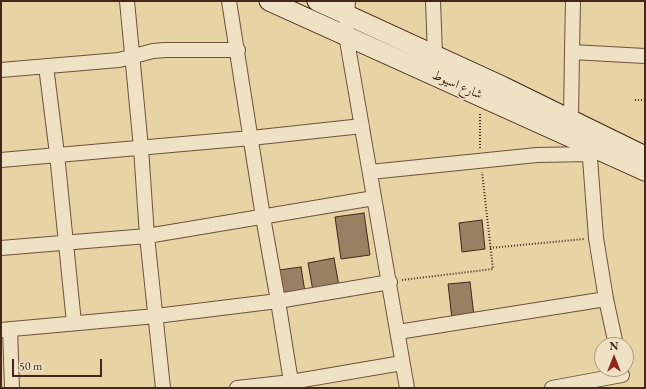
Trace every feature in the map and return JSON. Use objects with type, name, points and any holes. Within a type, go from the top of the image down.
[{"type":"street","points":[[127,1],[141,148],[147,236],[164,388]]},
{"type":"street","points":[[229,1],[291,385]]},
{"type":"street","name":"شارع اسيوط","points":[[269,1],[480,95],[589,149],[645,171]]},
{"type":"street","name":"شارع اسيوط","points":[[317,1],[348,8],[434,55],[643,153]]},
{"type":"street","points":[[433,1],[434,55]]},
{"type":"street","points":[[571,120],[573,1]]},
{"type":"street","points":[[348,8],[346,35],[390,282],[407,388]]},
{"type":"street","points":[[1,70],[119,60],[132,58],[153,51],[238,50]]},
{"type":"street","points":[[572,52],[645,56]]},
{"type":"street","points":[[46,66],[57,154],[74,323]]},
{"type":"street","points":[[1,160],[251,138],[362,126]]},
{"type":"street","points":[[370,172],[589,149],[596,238],[614,337]]},
{"type":"street","points":[[1,248],[147,236],[374,198]]},
{"type":"street","points":[[12,388],[6,329],[156,316],[278,301],[390,282]]},
{"type":"street","points":[[398,332],[606,298]]},
{"type":"street","points":[[236,388],[291,385],[402,363]]},
{"type":"street","points":[[552,388],[622,377]]},
{"type":"path","points":[[390,282],[493,270],[480,160],[480,95]]},
{"type":"path","points":[[635,100],[645,100]]},
{"type":"path","points":[[490,248],[596,238]]},
{"type":"building","points":[[364,213],[370,255],[341,259],[335,217]]},
{"type":"building","points":[[482,220],[485,249],[462,252],[459,223]]},
{"type":"building","points":[[334,258],[339,286],[313,291],[308,263]]},
{"type":"building","points":[[301,267],[305,292],[283,296],[279,270]]},
{"type":"building","points":[[470,282],[474,316],[452,319],[448,284]]}]
